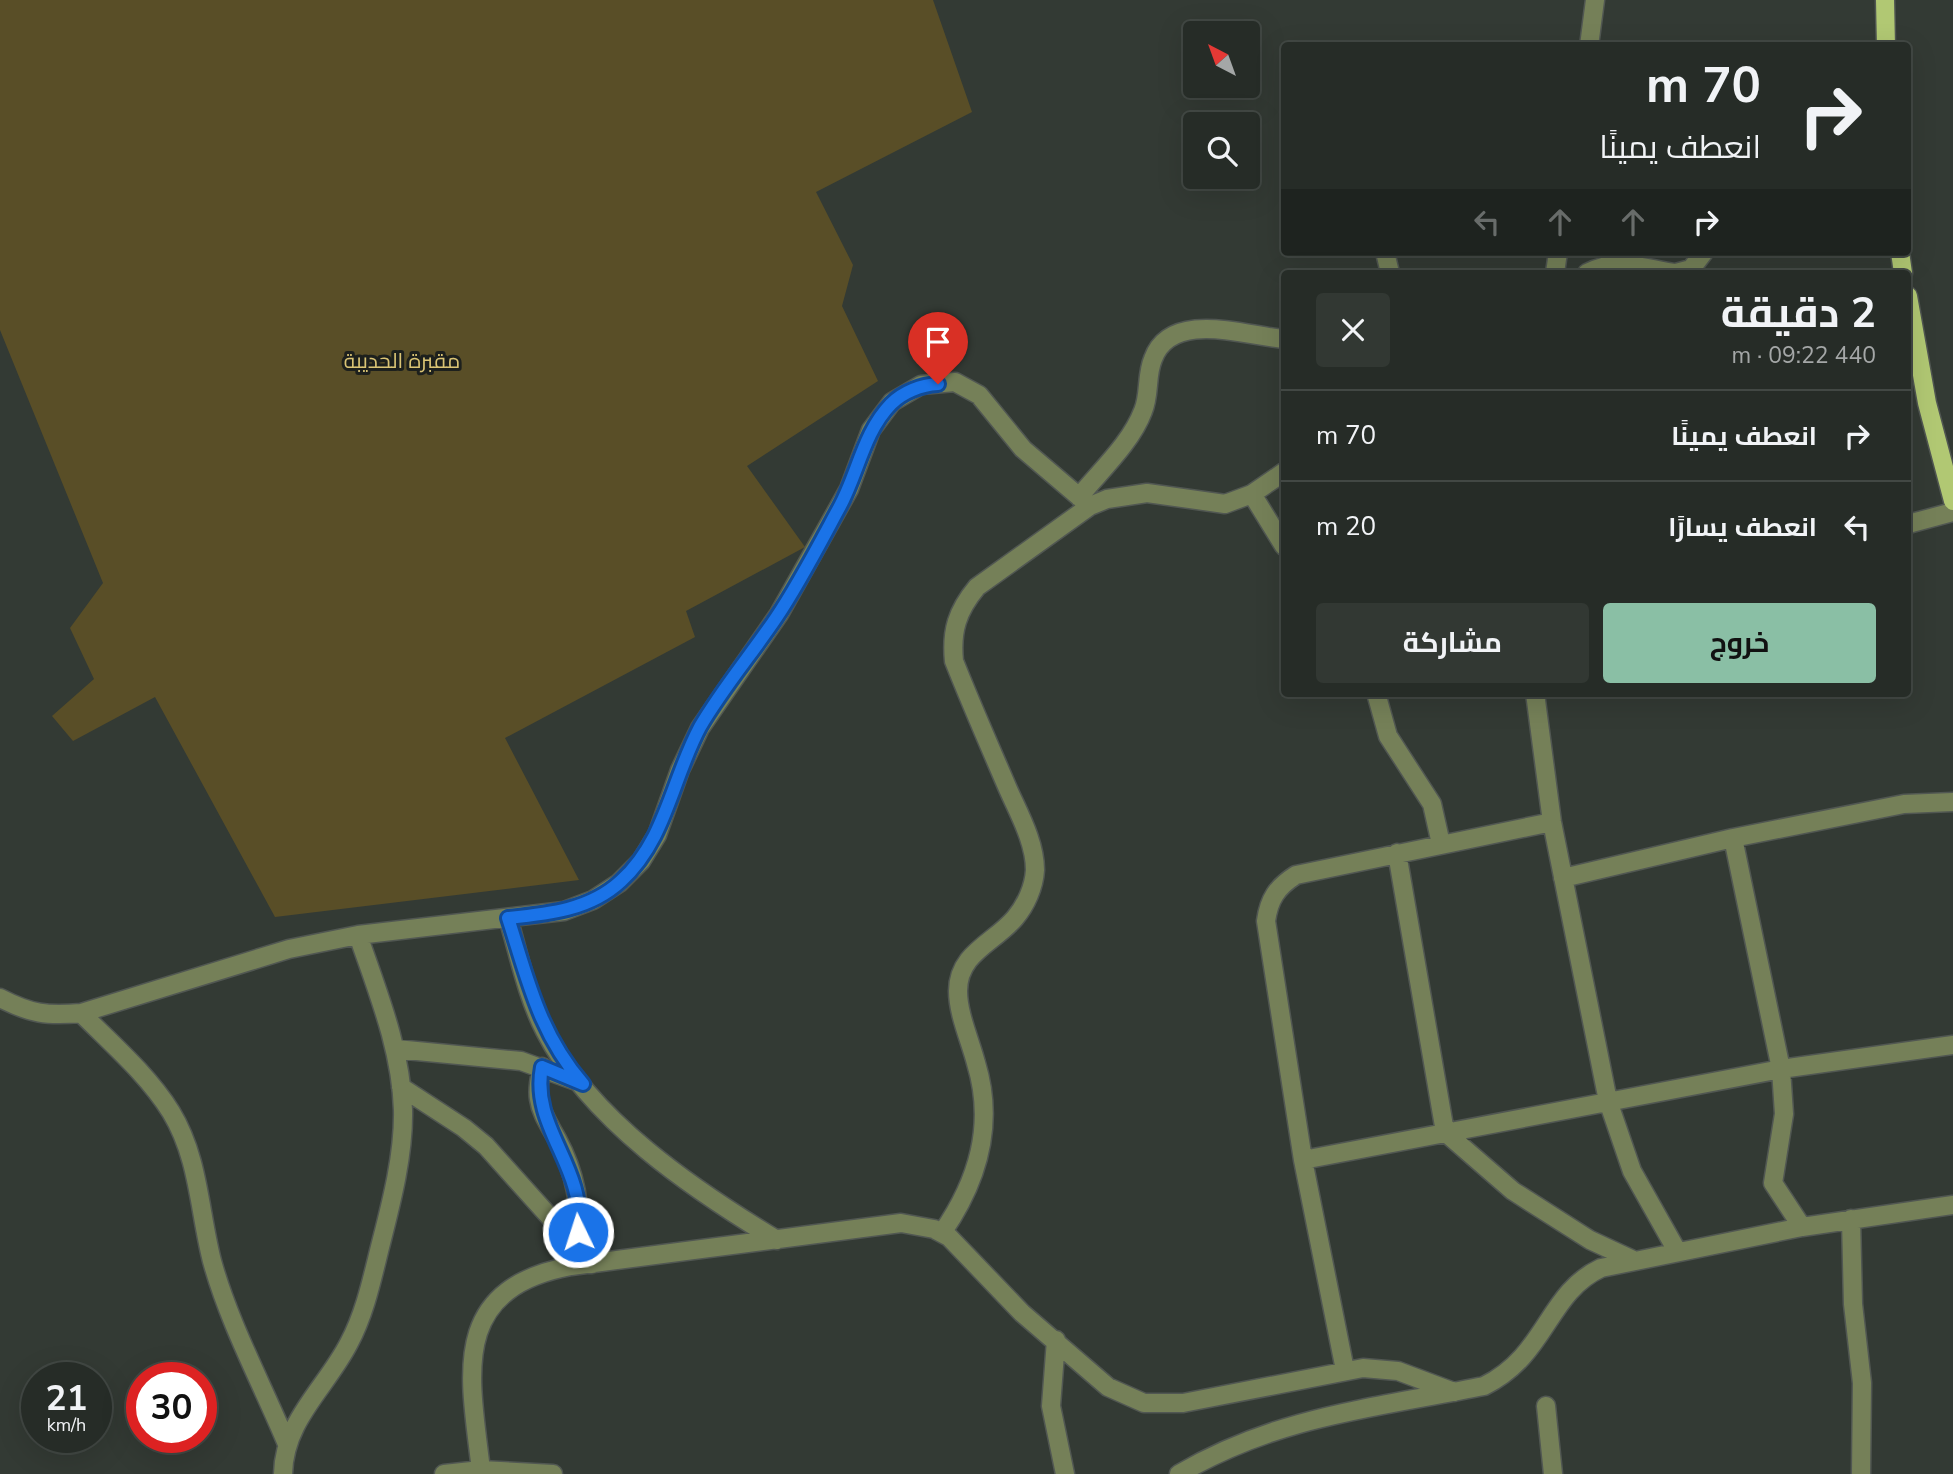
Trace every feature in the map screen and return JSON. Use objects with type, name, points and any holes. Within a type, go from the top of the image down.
[{"type":"main road","points":[[1885,0],[1886,42]]},
{"type":"main road","points":[[1911,313],[1927,403],[1953,501]]},
{"type":"street","points":[[1589,42],[1595,0]]},
{"type":"street","points":[[1685,270],[1691,268],[1701,256]]},
{"type":"street","points":[[1596,270],[1617,263],[1658,270]]},
{"type":"street","points":[[942,1233],[971,1185],[984,1134],[985,1109],[981,1078],[958,999],[960,975],[972,954],[1014,920],[1025,905],[1035,870],[1027,834],[954,662],[952,641],[955,621],[964,603],[977,587],[1084,501],[1143,412],[1154,355],[1172,336],[1197,330],[1281,339]]},
{"type":"street","points":[[0,998],[24,1010],[47,1016],[81,1013],[289,949],[358,935],[564,911],[593,900],[619,883],[640,861],[657,835],[680,770],[700,727],[779,614],[849,489],[871,430],[892,402],[921,385],[955,382],[979,395],[1023,449],[1084,501],[1147,493],[1225,504],[1252,494],[1281,474]]},
{"type":"street","points":[[1252,494],[1281,541]]},
{"type":"street","points":[[1911,523],[1953,512]]},
{"type":"street","points":[[1377,697],[1388,736],[1432,804],[1441,844]]},
{"type":"street","points":[[1536,697],[1552,822],[1608,1101],[1632,1171],[1677,1251]]},
{"type":"street","points":[[1563,878],[1733,838],[1904,804],[1953,802]]},
{"type":"street","points":[[1345,1370],[1303,1160],[1266,921],[1268,906],[1274,893],[1296,875],[1552,822]]},
{"type":"street","points":[[1733,838],[1781,1069],[1784,1114],[1773,1183],[1802,1227]]},
{"type":"street","points":[[1397,853],[1445,1132],[1523,1198],[1590,1240],[1631,1259]]},
{"type":"street","points":[[508,918],[543,1028],[560,1056],[583,1084],[642,1148],[777,1240]]},
{"type":"street","points":[[283,1474],[287,1444],[307,1404],[348,1345],[365,1307],[387,1218],[400,1147],[401,1087],[396,1049],[358,935]]},
{"type":"street","points":[[81,1013],[144,1077],[170,1111],[187,1144],[216,1273],[287,1444]]},
{"type":"street","points":[[1303,1160],[1781,1069],[1953,1045]]},
{"type":"street","points":[[396,1049],[490,1056],[542,1067],[583,1084]]},
{"type":"street","points":[[542,1067],[539,1099],[544,1116],[563,1152],[578,1204],[579,1224],[575,1244]]},
{"type":"street","points":[[401,1087],[464,1128],[486,1146],[592,1264]]},
{"type":"street","points":[[1179,1474],[1217,1453],[1277,1428],[1484,1386],[1506,1375],[1541,1336],[1574,1284],[1601,1268],[1631,1259],[1802,1227],[1953,1205]]},
{"type":"street","points":[[1851,1219],[1853,1304],[1862,1383],[1861,1474]]},
{"type":"street","points":[[481,1470],[469,1378],[472,1351],[481,1325],[497,1301],[519,1283],[544,1271],[901,1223],[918,1224],[942,1233],[962,1247],[1023,1313],[1108,1387],[1125,1397],[1164,1405],[1363,1368],[1398,1371],[1454,1392]]},
{"type":"street","points":[[1056,1340],[1051,1406],[1065,1474]]},
{"type":"street","points":[[1546,1406],[1553,1474]]},
{"type":"street","points":[[444,1474],[481,1470],[553,1474]]},
{"type":"green space","name":"مقبرة الحديبة","points":[[0,0],[933,0],[972,112],[816,192],[853,265],[842,306],[878,381],[747,466],[805,547],[686,611],[695,637],[505,738],[579,880],[275,917],[155,697],[73,741],[52,716],[94,679],[70,628],[103,583],[0,330]]},
{"type":"route","points":[[578,1232],[580,1216],[567,1164],[544,1116],[539,1099],[542,1067],[583,1084],[566,1065],[543,1028],[508,918],[564,911],[593,900],[619,883],[640,861],[657,835],[680,770],[700,727],[779,614],[849,489],[871,430],[892,402],[921,385],[938,384]]}]
